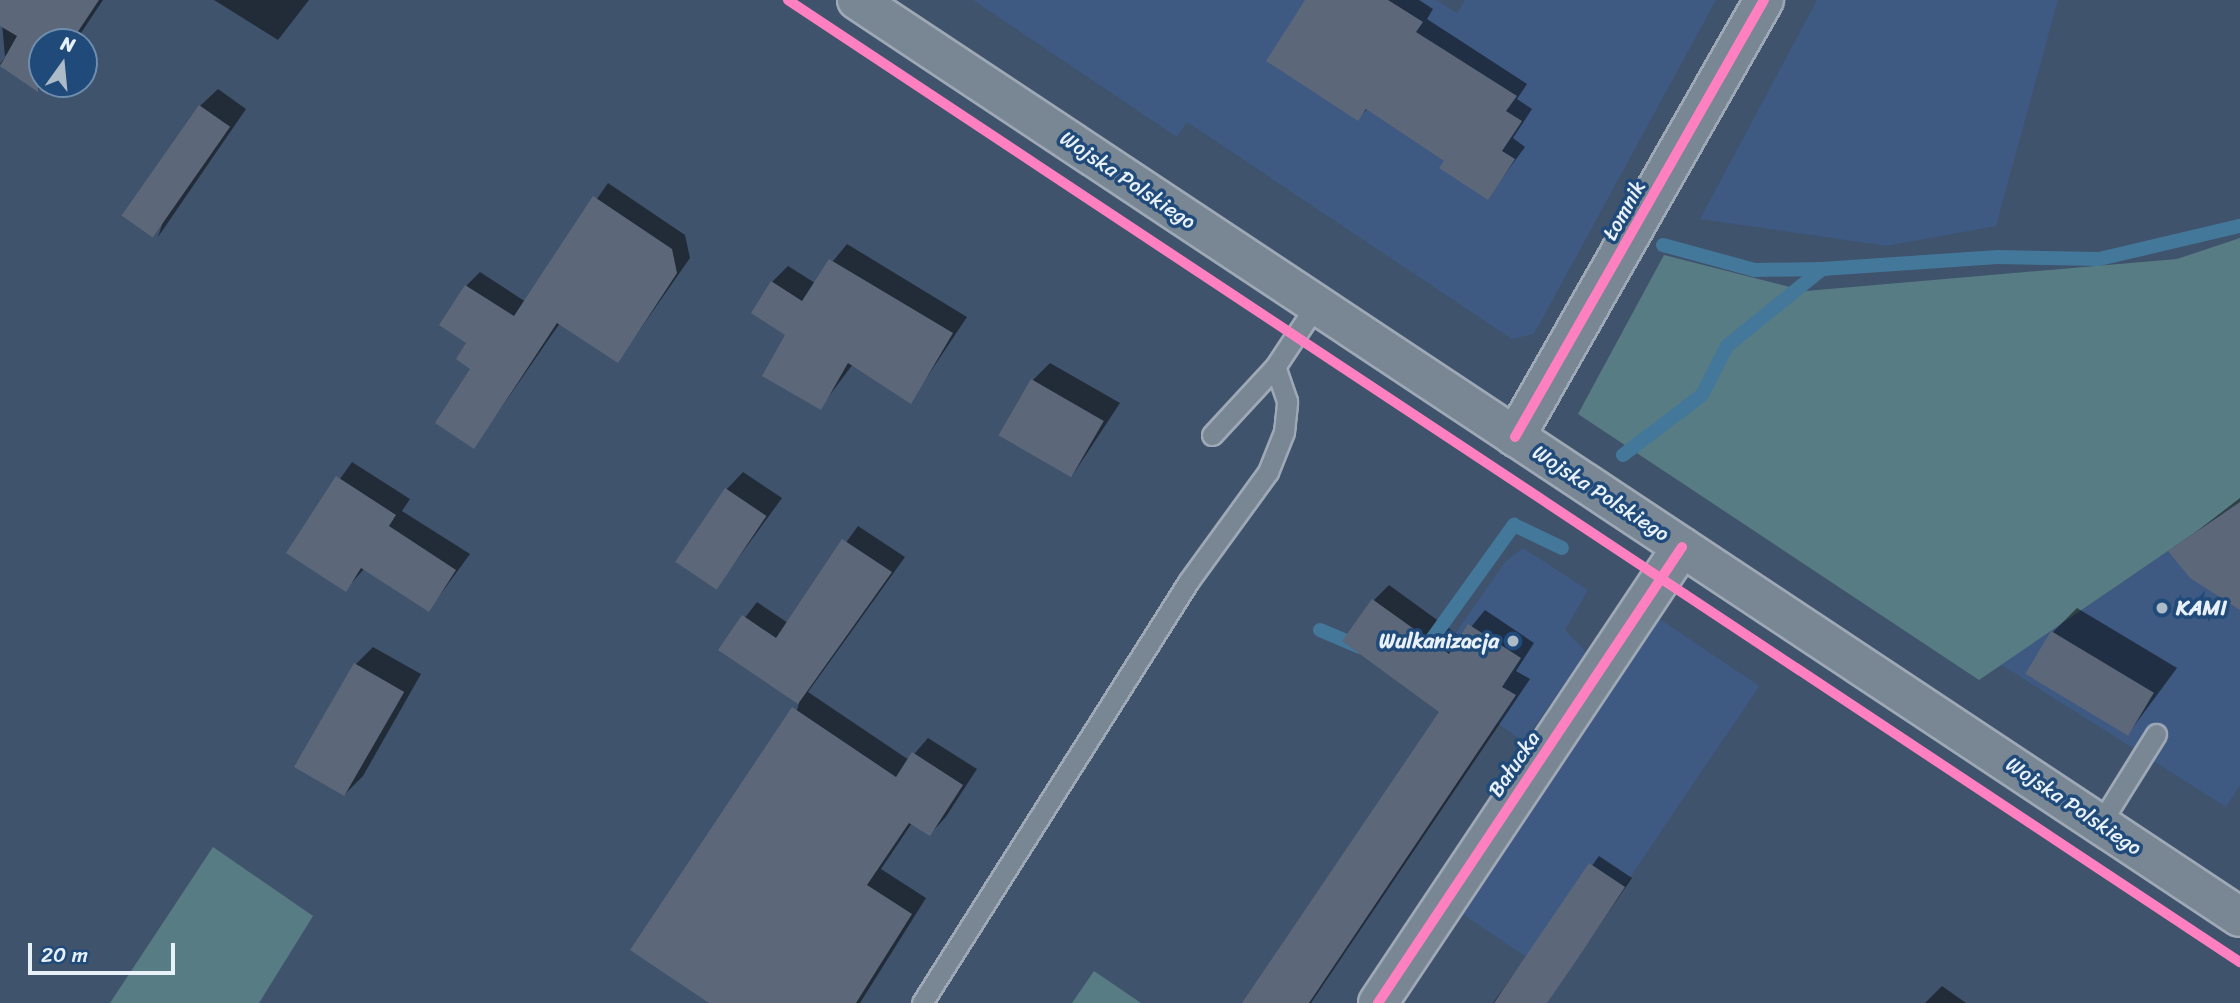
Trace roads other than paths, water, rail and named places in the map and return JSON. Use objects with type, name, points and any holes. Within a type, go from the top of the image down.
[{"type":"main road","name":"Wojska Polskiego","points":[[857,0],[2240,917]]},
{"type":"main road","name":"Łomnik","points":[[1515,437],[1763,0]]},
{"type":"main road","name":"Bałucka","points":[[1378,1003],[1682,547]]},
{"type":"lane","points":[[1212,435],[1275,367],[1316,305]]},
{"type":"lane","points":[[922,1003],[1188,582],[1268,472],[1284,432],[1287,401],[1275,367]]},
{"type":"lane","points":[[2100,824],[2156,734]]},
{"type":"waterway","points":[[1623,455],[1702,395],[1727,346],[1822,269],[1998,257],[2099,259],[2240,226]]},
{"type":"waterway","points":[[1663,245],[1755,270],[1822,269]]},
{"type":"waterway","points":[[1419,657],[1514,525],[1562,548]]},
{"type":"waterway","points":[[1320,630],[1360,647]]},
{"type":"place","name":"KAMI","points":[[2162,608]]},
{"type":"place","name":"Wulkanizacja","points":[[1513,641]]}]
